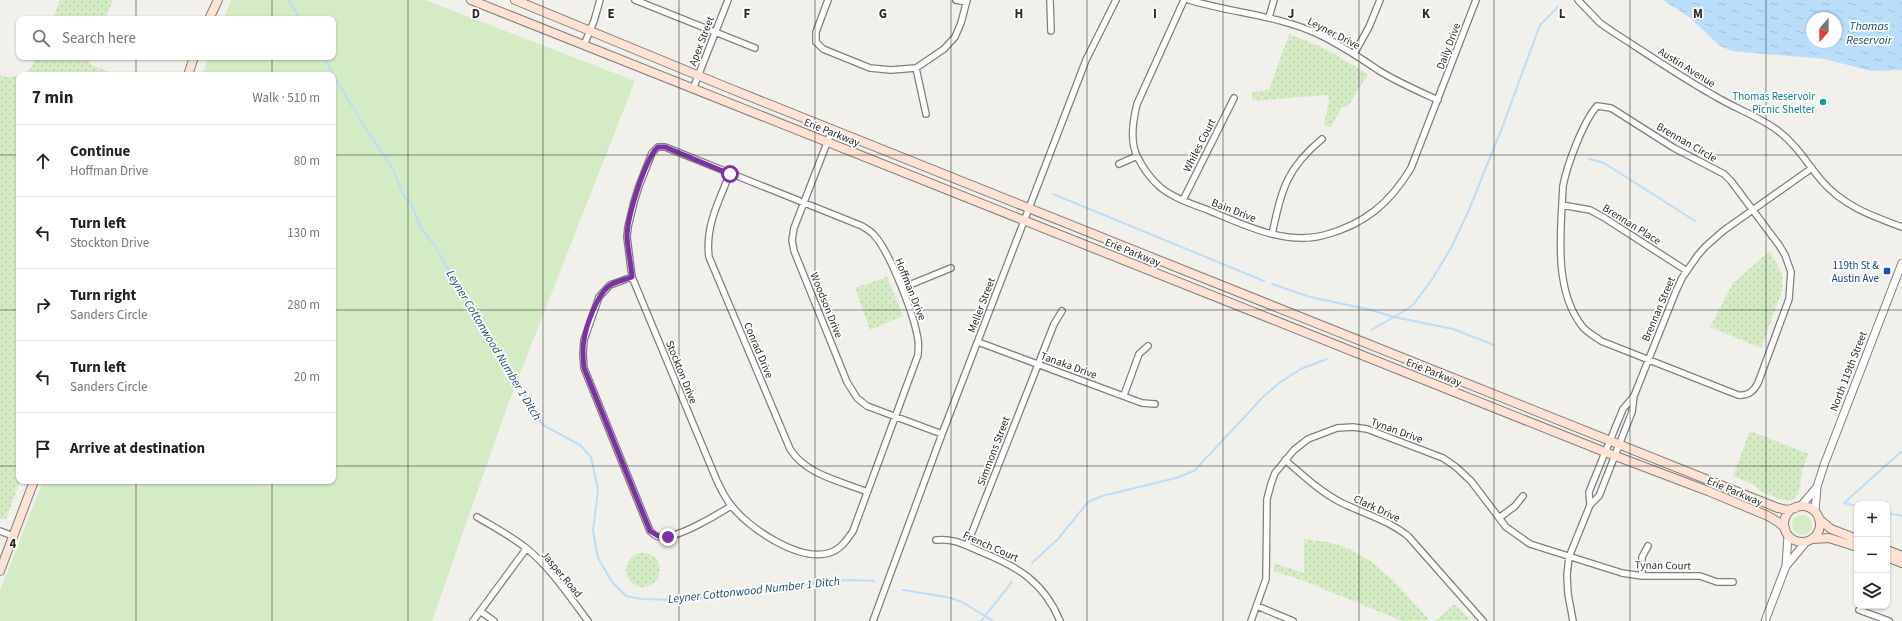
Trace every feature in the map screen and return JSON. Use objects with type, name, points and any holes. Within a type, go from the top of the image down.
[{"type":"main road","points":[[209,16],[212,0]]},
{"type":"main road","points":[[210,16],[218,0]]},
{"type":"main road","name":"Erie Parkway","points":[[473,0],[693,89],[1748,508],[1773,519],[1785,528]]},
{"type":"main road","name":"Erie Parkway","points":[[515,0],[832,130],[1778,508],[1786,510],[1798,507]]},
{"type":"main road","points":[[189,72],[193,60]]},
{"type":"main road","points":[[0,571],[33,484]]},
{"type":"main road","points":[[1854,538],[1831,530],[1817,515],[1798,507],[1787,516],[1785,528],[1788,536],[1798,542],[1828,538],[1854,546]]},
{"type":"main road","points":[[1809,540],[1818,530],[1817,515]]},
{"type":"main road","points":[[1890,551],[1902,556]]},
{"type":"main road","points":[[1890,558],[1902,563]]},
{"type":"street","points":[[584,45],[600,0]]},
{"type":"street","points":[[635,0],[755,48]]},
{"type":"street","name":"Apex Street","points":[[693,89],[728,0]]},
{"type":"street","points":[[828,0],[816,32],[816,42],[823,49],[870,68],[891,70],[916,68],[944,49],[955,37],[961,23],[966,1],[956,0]]},
{"type":"street","points":[[1050,0],[1051,31]]},
{"type":"street","name":"Meller Street","points":[[873,621],[942,434],[1030,209],[1086,60],[1116,0]]},
{"type":"street","name":"Bain Drive","points":[[1184,0],[1137,104],[1133,120],[1133,132],[1137,156],[1159,186],[1183,200],[1256,229],[1272,234],[1296,237],[1325,235],[1362,220],[1384,204],[1400,186],[1411,168],[1438,100]]},
{"type":"street","name":"Leyner Drive","points":[[1189,0],[1207,6],[1269,17],[1290,23],[1318,34],[1407,86],[1438,100]]},
{"type":"street","points":[[1269,17],[1274,0]]},
{"type":"street","points":[[1354,54],[1369,27],[1380,0]]},
{"type":"street","name":"Daily Drive","points":[[1438,100],[1476,0]]},
{"type":"street","name":"Austin Avenue","points":[[1578,0],[1600,23],[1613,32],[1715,96],[1778,131],[1793,144],[1822,182],[1849,205],[1865,213],[1902,227]]},
{"type":"street","points":[[916,68],[926,114]]},
{"type":"street","name":"Whiles Court","points":[[1183,200],[1234,98]]},
{"type":"street","name":"Brennan Circle","points":[[1597,106],[1611,108],[1674,148],[1724,174],[1752,210],[1785,255],[1791,272],[1789,299],[1754,390],[1748,394],[1738,395],[1601,341],[1582,326],[1569,305],[1564,289],[1561,271],[1562,205],[1565,175],[1589,114],[1597,106]]},
{"type":"street","name":"Woodson Drive","points":[[832,130],[794,228],[792,240],[794,251],[848,382],[858,398],[867,406],[942,434]]},
{"type":"street","points":[[1272,234],[1285,183],[1298,162],[1322,139]]},
{"type":"street","name":"Hoffman Drive","points":[[658,147],[665,147],[862,226],[874,234],[883,247],[902,288],[915,327],[918,341],[918,355],[896,417],[849,537],[838,548],[828,553],[816,554]]},
{"type":"street","name":"Stockton Drive","points":[[658,147],[652,153],[631,214],[627,237],[632,277],[716,481],[731,506],[766,536],[797,551],[816,554]]},
{"type":"street","points":[[1119,164],[1137,156]]},
{"type":"street","name":"Brennan Street","points":[[1573,621],[1566,575],[1569,557],[1590,505],[1599,496],[1632,412],[1634,396],[1676,291],[1687,271],[1705,247],[1723,231],[1812,168]]},
{"type":"street","name":"Conrad Drive","points":[[730,174],[708,230],[707,243],[709,257],[790,449],[801,462],[813,471],[867,492]]},
{"type":"street","name":"Brennan Place","points":[[1562,205],[1590,210],[1687,271]]},
{"type":"street","name":"North 119th Street","points":[[1817,515],[1817,487],[1902,263]]},
{"type":"street","points":[[902,288],[951,268]]},
{"type":"street","points":[[632,277],[610,285],[599,298],[587,330],[583,354],[584,368],[650,531],[658,536],[668,537],[709,520],[731,506]]},
{"type":"street","name":"Simmons Street","points":[[967,545],[1054,324],[1062,311]]},
{"type":"street","name":"Tanaka Drive","points":[[978,342],[1124,395],[1142,403],[1155,404]]},
{"type":"street","points":[[1124,395],[1139,354],[1148,346]]},
{"type":"street","name":"Brennan Street","points":[[1590,505],[1589,492],[1605,452],[1623,409],[1634,396]]},
{"type":"street","name":"Tynan Drive","points":[[1251,621],[1266,580],[1268,499],[1273,478],[1285,460],[1308,438],[1337,428],[1353,427],[1367,429],[1443,458],[1456,467],[1471,481],[1499,518],[1518,536],[1530,544],[1569,557]]},
{"type":"street","name":"Clark Drive","points":[[1285,460],[1325,493],[1342,503],[1395,526],[1408,536],[1483,621]]},
{"type":"street","name":"North 119th Street","points":[[1798,507],[1817,487]]},
{"type":"street","points":[[1499,518],[1515,506],[1523,496]]},
{"type":"street","name":"Jasper Road","points":[[477,517],[502,531],[545,566],[588,621]]},
{"type":"street","points":[[0,531],[13,536]]},
{"type":"street","points":[[1765,621],[1786,566],[1788,536]]},
{"type":"street","name":"French Court","points":[[936,540],[948,539],[967,545],[1014,566],[1032,580],[1055,609],[1060,621]]},
{"type":"street","points":[[1786,566],[1809,540]]},
{"type":"street","points":[[1642,576],[1642,557],[1648,546]]},
{"type":"street","points":[[473,621],[526,549]]},
{"type":"street","name":"Tynan Court","points":[[1569,557],[1622,573],[1642,576],[1700,576],[1717,582],[1734,582]]},
{"type":"street","points":[[1257,606],[1293,621]]},
{"type":"street","points":[[1859,610],[1889,621]]},
{"type":"street","points":[[480,611],[494,621]]},
{"type":"green space","points":[[60,0],[113,0],[106,16],[54,16]]},
{"type":"green space","points":[[231,0],[425,0],[635,81],[508,404],[432,621],[0,621],[0,591],[42,484],[336,484],[336,72],[203,72],[208,60],[336,60],[336,16],[225,16]]},
{"type":"green space","points":[[1289,34],[1324,48],[1368,74],[1349,105],[1342,107],[1331,127],[1324,125],[1329,100],[1327,95],[1253,101],[1251,92],[1269,90]]},
{"type":"green space","points":[[35,60],[90,60],[89,64],[109,72],[26,72],[30,69]]},
{"type":"green space","points":[[0,75],[8,77],[16,76],[16,484],[19,484],[6,519],[0,519]]},
{"type":"green space","points":[[1770,251],[1782,274],[1782,291],[1761,348],[1710,327],[1733,283]]},
{"type":"green space","points":[[887,277],[903,316],[870,330],[855,288]]},
{"type":"green space","points":[[1750,431],[1809,454],[1802,470],[1801,484],[1798,494],[1791,501],[1782,500],[1762,492],[1752,484],[1733,476]]},
{"type":"green space","points":[[1802,515],[1809,518],[1812,525],[1809,532],[1802,535],[1795,532],[1792,525],[1795,518]]},
{"type":"green space","points":[[1304,539],[1332,543],[1362,555],[1387,574],[1430,621],[1402,621],[1307,582],[1274,571],[1274,563],[1304,573]]},
{"type":"green space","points":[[640,553],[646,553],[650,554],[657,560],[660,570],[659,577],[653,584],[646,587],[640,587],[636,586],[629,580],[626,573],[626,567],[627,563],[633,556]]},
{"type":"green space","points":[[1455,604],[1471,621],[1435,621]]},
{"type":"water","name":"Thomas Reservoir","points":[[1663,0],[1902,0],[1902,70],[1871,71],[1825,59],[1732,51],[1720,46],[1689,17]]},
{"type":"waterway","name":"Leyner Cottonwood Number 1 Ditch","points":[[289,0],[298,16]]},
{"type":"waterway","points":[[1272,284],[1310,297],[1367,309],[1394,317],[1412,306],[1431,281],[1451,248],[1468,212],[1502,128],[1540,25],[1558,7]]},
{"type":"waterway","name":"Leyner Cottonwood Number 1 Ditch","points":[[325,60],[332,72]]},
{"type":"waterway","name":"Leyner Cottonwood Number 1 Ditch","points":[[336,79],[361,121],[393,169],[404,197],[411,203],[422,230],[434,244],[473,314],[522,390],[533,412],[543,425],[580,445],[591,457],[598,490],[593,531],[598,558],[612,582],[626,596],[642,599],[679,600],[823,582],[848,580],[874,581]]},
{"type":"waterway","points":[[1589,159],[1604,163],[1695,221]]},
{"type":"waterway","points":[[1053,194],[1264,281]]},
{"type":"waterway","points":[[1371,330],[1394,317],[1453,329],[1494,345]]},
{"type":"waterway","points":[[1032,563],[1058,539],[1088,502],[1102,496],[1176,478],[1194,471],[1263,397],[1279,383],[1301,369],[1327,359]]},
{"type":"waterway","points":[[1844,503],[1902,451]]},
{"type":"waterway","points":[[1844,503],[1854,505]]},
{"type":"waterway","points":[[1890,514],[1902,516]]},
{"type":"waterway","points":[[981,621],[1012,582]]},
{"type":"waterway","name":"Leyner Cottonwood Number 1 Ditch","points":[[903,590],[947,597],[962,602],[993,621]]},
{"type":"place","name":"Thomas Reservoir Picnic Shelter","points":[[1823,102]]},
{"type":"place","name":"119th St & Austin Ave","points":[[1887,271]]},
{"type":"route","points":[[668,537],[654,535],[650,531],[584,368],[584,340],[599,298],[604,290],[610,285],[632,277],[627,237],[628,227],[639,186],[652,153],[658,147],[665,147],[730,174]]}]
